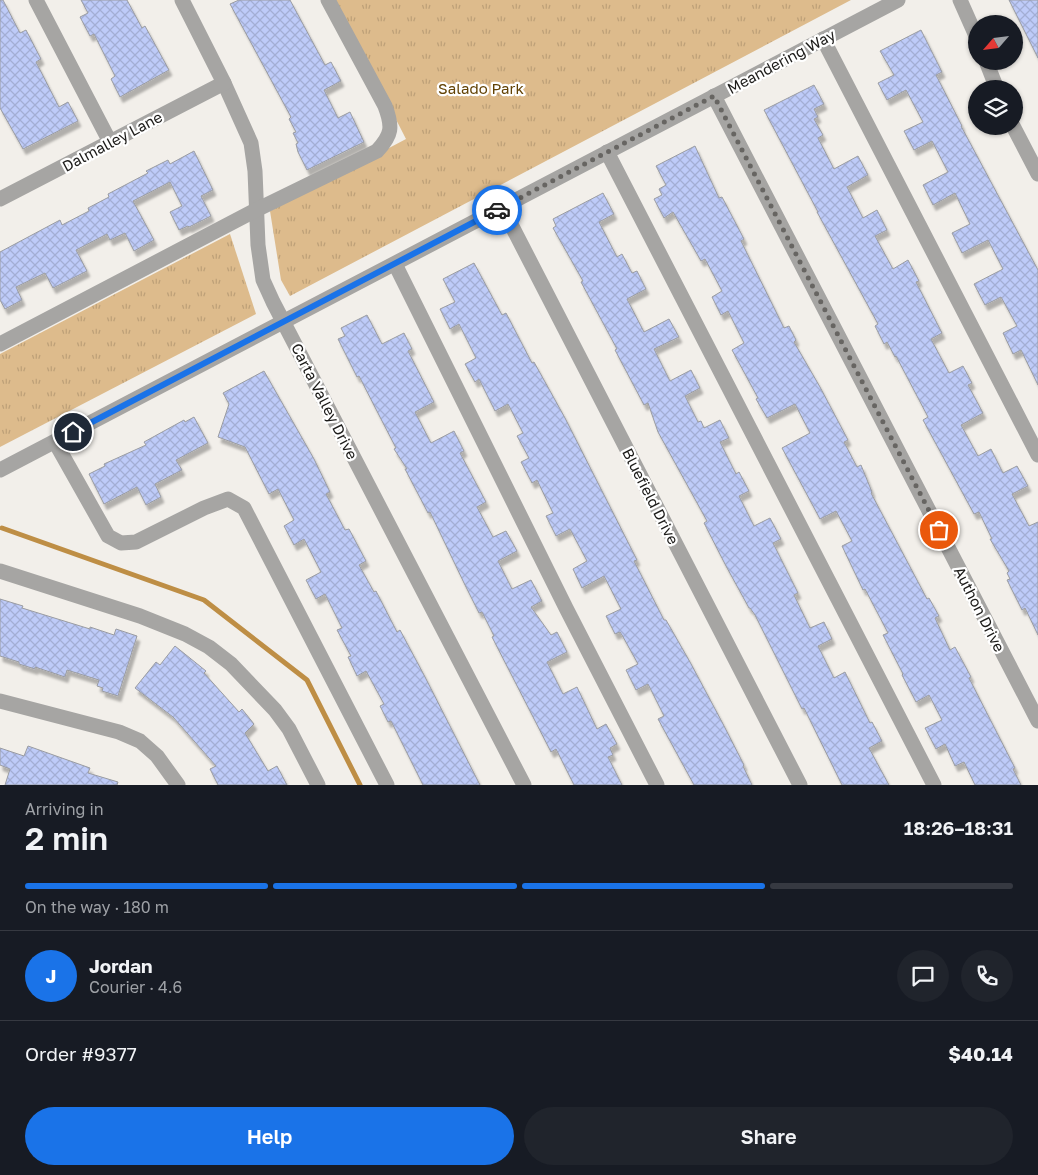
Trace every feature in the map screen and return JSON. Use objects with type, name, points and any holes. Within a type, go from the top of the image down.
[{"type":"street","points":[[36,0],[110,142]]},
{"type":"street","name":"Carta Valley Drive","points":[[182,0],[224,83],[251,143],[256,171],[258,245],[263,280],[524,785]]},
{"type":"street","points":[[0,344],[256,210],[377,151],[390,134],[390,120],[385,106],[328,0]]},
{"type":"street","name":"Meandering Way","points":[[0,470],[898,0]]},
{"type":"street","points":[[960,0],[968,18]]},
{"type":"street","points":[[823,39],[1038,455]]},
{"type":"street","name":"Dalmalley Lane","points":[[0,199],[224,83]]},
{"type":"street","name":"Authon Drive","points":[[714,96],[1038,721]]},
{"type":"street","points":[[1018,135],[1038,174]]},
{"type":"street","points":[[607,152],[934,785]]},
{"type":"street","name":"Bluefield Drive","points":[[502,207],[800,785]]},
{"type":"street","points":[[395,264],[566,608],[657,785]]},
{"type":"street","points":[[55,442],[108,536],[121,543],[136,542],[204,508],[228,499],[244,508],[387,785]]},
{"type":"street","points":[[0,571],[140,616],[185,634],[209,647],[231,664],[275,710],[289,729],[318,785]]},
{"type":"street","points":[[0,701],[119,732],[133,738],[158,756],[178,785]]},
{"type":"green space","name":"Salado Park","points":[[335,0],[851,0],[290,296],[281,280],[270,211],[406,139]]},
{"type":"green space","points":[[230,234],[256,314],[0,447],[0,354]]},
{"type":"building","points":[[0,0],[3,0],[20,33],[26,30],[41,59],[36,62],[59,107],[68,102],[78,121],[23,149],[0,108]]},
{"type":"building","points":[[81,0],[127,0],[142,28],[145,26],[169,70],[120,97],[111,79],[115,76],[94,34],[90,36],[80,17],[88,13]]},
{"type":"building","points":[[239,0],[290,0],[325,65],[331,62],[341,81],[324,90],[338,118],[350,112],[364,142],[307,170],[298,152],[296,144],[298,143],[293,133],[296,132],[289,119],[291,117],[230,4]]},
{"type":"building","points":[[1009,0],[1038,0],[1038,58],[1023,28],[1023,15],[1016,15]]},
{"type":"building","points":[[921,30],[942,72],[936,75],[1038,270],[1038,385],[1021,350],[1013,354],[1003,333],[1017,326],[1001,297],[985,305],[974,284],[1003,269],[988,240],[962,253],[952,233],[970,224],[955,193],[933,205],[923,185],[948,172],[932,141],[914,150],[904,131],[923,122],[906,90],[887,100],[878,83],[894,75],[880,51]]},
{"type":"building","points":[[814,85],[824,104],[814,109],[818,117],[814,119],[823,135],[818,138],[834,169],[858,156],[868,175],[847,187],[863,218],[877,210],[887,230],[875,236],[893,269],[908,260],[919,281],[916,282],[942,333],[931,339],[949,373],[963,366],[972,383],[968,385],[983,413],[961,425],[978,456],[991,449],[1003,473],[1017,466],[1028,486],[1012,494],[1029,526],[1038,522],[1038,635],[1025,608],[1022,610],[1007,580],[1010,579],[1007,573],[1009,571],[990,539],[992,539],[979,512],[974,514],[923,420],[928,417],[896,356],[887,342],[884,344],[875,326],[878,324],[764,110]]},
{"type":"building","points":[[695,146],[719,198],[722,197],[744,239],[741,241],[784,328],[789,326],[796,340],[794,342],[848,440],[844,442],[857,467],[861,465],[871,493],[927,599],[929,598],[939,616],[935,618],[950,650],[955,647],[971,677],[969,678],[1015,768],[1013,769],[1021,785],[975,785],[964,762],[955,766],[945,744],[936,749],[925,728],[942,720],[929,695],[916,702],[902,675],[883,635],[888,633],[865,589],[863,590],[842,546],[852,541],[836,511],[820,519],[782,448],[810,433],[795,404],[767,418],[756,399],[758,398],[732,350],[744,343],[728,311],[721,315],[712,297],[722,291],[705,259],[701,261],[673,212],[664,218],[654,199],[662,195],[659,189],[666,185],[656,166]]},
{"type":"building","points":[[194,151],[213,190],[201,196],[211,216],[179,230],[170,212],[182,206],[170,182],[133,201],[154,240],[134,251],[125,233],[110,240],[107,234],[76,250],[87,271],[53,288],[45,273],[16,287],[22,300],[5,309],[0,300],[0,252],[60,220],[62,225],[89,211],[88,208],[109,197],[108,194],[148,173],[146,171],[168,160],[170,164]]},
{"type":"building","points":[[603,193],[614,214],[599,222],[617,257],[622,254],[632,273],[637,271],[646,289],[627,299],[644,332],[669,319],[679,337],[654,349],[670,381],[691,370],[700,388],[685,396],[698,422],[701,421],[704,428],[720,420],[729,438],[720,442],[736,474],[739,472],[749,491],[739,496],[754,526],[770,518],[781,539],[773,543],[798,593],[794,595],[810,628],[824,622],[832,639],[818,646],[834,678],[845,672],[870,723],[872,722],[882,741],[869,748],[889,785],[842,785],[804,708],[802,709],[755,615],[749,608],[704,523],[707,521],[658,432],[648,403],[644,405],[581,282],[583,281],[553,228],[556,226],[553,219]]},
{"type":"building","points":[[474,263],[502,315],[506,313],[532,363],[534,362],[565,418],[637,560],[634,561],[664,620],[666,620],[690,662],[722,722],[752,785],[694,785],[658,719],[664,716],[648,684],[636,690],[626,670],[638,664],[620,632],[615,634],[606,616],[621,609],[604,576],[582,588],[573,569],[587,561],[570,529],[556,536],[546,516],[553,513],[537,480],[532,483],[521,462],[529,458],[517,436],[523,433],[508,404],[495,411],[479,379],[475,382],[465,364],[476,358],[459,324],[450,329],[440,309],[455,302],[443,279]]},
{"type":"building","points":[[367,315],[382,344],[404,333],[412,349],[408,351],[434,402],[415,412],[431,443],[454,431],[464,451],[460,453],[486,502],[477,507],[493,537],[506,531],[517,551],[498,561],[512,589],[531,580],[542,601],[531,607],[551,635],[557,632],[567,652],[547,662],[563,694],[577,687],[597,729],[606,724],[617,744],[610,748],[613,755],[608,757],[622,785],[574,785],[556,749],[551,752],[492,637],[494,636],[482,612],[479,613],[430,512],[428,513],[405,469],[407,469],[394,449],[396,448],[359,376],[357,377],[338,339],[345,336],[341,328]]},
{"type":"building","points":[[264,371],[314,459],[330,492],[326,494],[345,530],[349,529],[366,561],[359,565],[374,592],[376,591],[397,632],[400,630],[480,785],[423,785],[391,721],[388,722],[380,706],[384,704],[366,671],[357,676],[348,657],[351,656],[337,630],[342,628],[325,594],[316,599],[306,580],[321,572],[304,539],[294,545],[284,526],[294,520],[278,489],[269,494],[245,447],[218,437],[229,404],[223,393]]},
{"type":"building","points":[[194,417],[208,443],[176,460],[182,470],[155,484],[161,497],[146,505],[137,487],[104,504],[89,474],[105,466],[104,464],[146,445],[144,442],[184,420],[185,422]]},
{"type":"building","points":[[0,599],[23,606],[22,608],[90,629],[90,627],[114,635],[116,629],[137,636],[118,696],[102,691],[103,688],[97,686],[99,680],[67,670],[65,677],[19,664],[19,662],[0,656]]},
{"type":"building","points":[[175,646],[206,671],[204,673],[239,712],[242,709],[254,724],[245,733],[268,771],[277,766],[287,785],[218,785],[210,769],[216,766],[173,717],[135,688],[156,662],[160,665]]},
{"type":"building","points":[[28,746],[90,768],[88,773],[118,782],[117,785],[5,785],[10,769],[0,765],[0,748],[24,756]]},
{"type":"waterway","points":[[2,528],[204,600],[307,680],[360,785]]},
{"type":"way so far","points":[[497,210],[714,96],[939,530]]},
{"type":"route","points":[[73,432],[497,210]]}]
